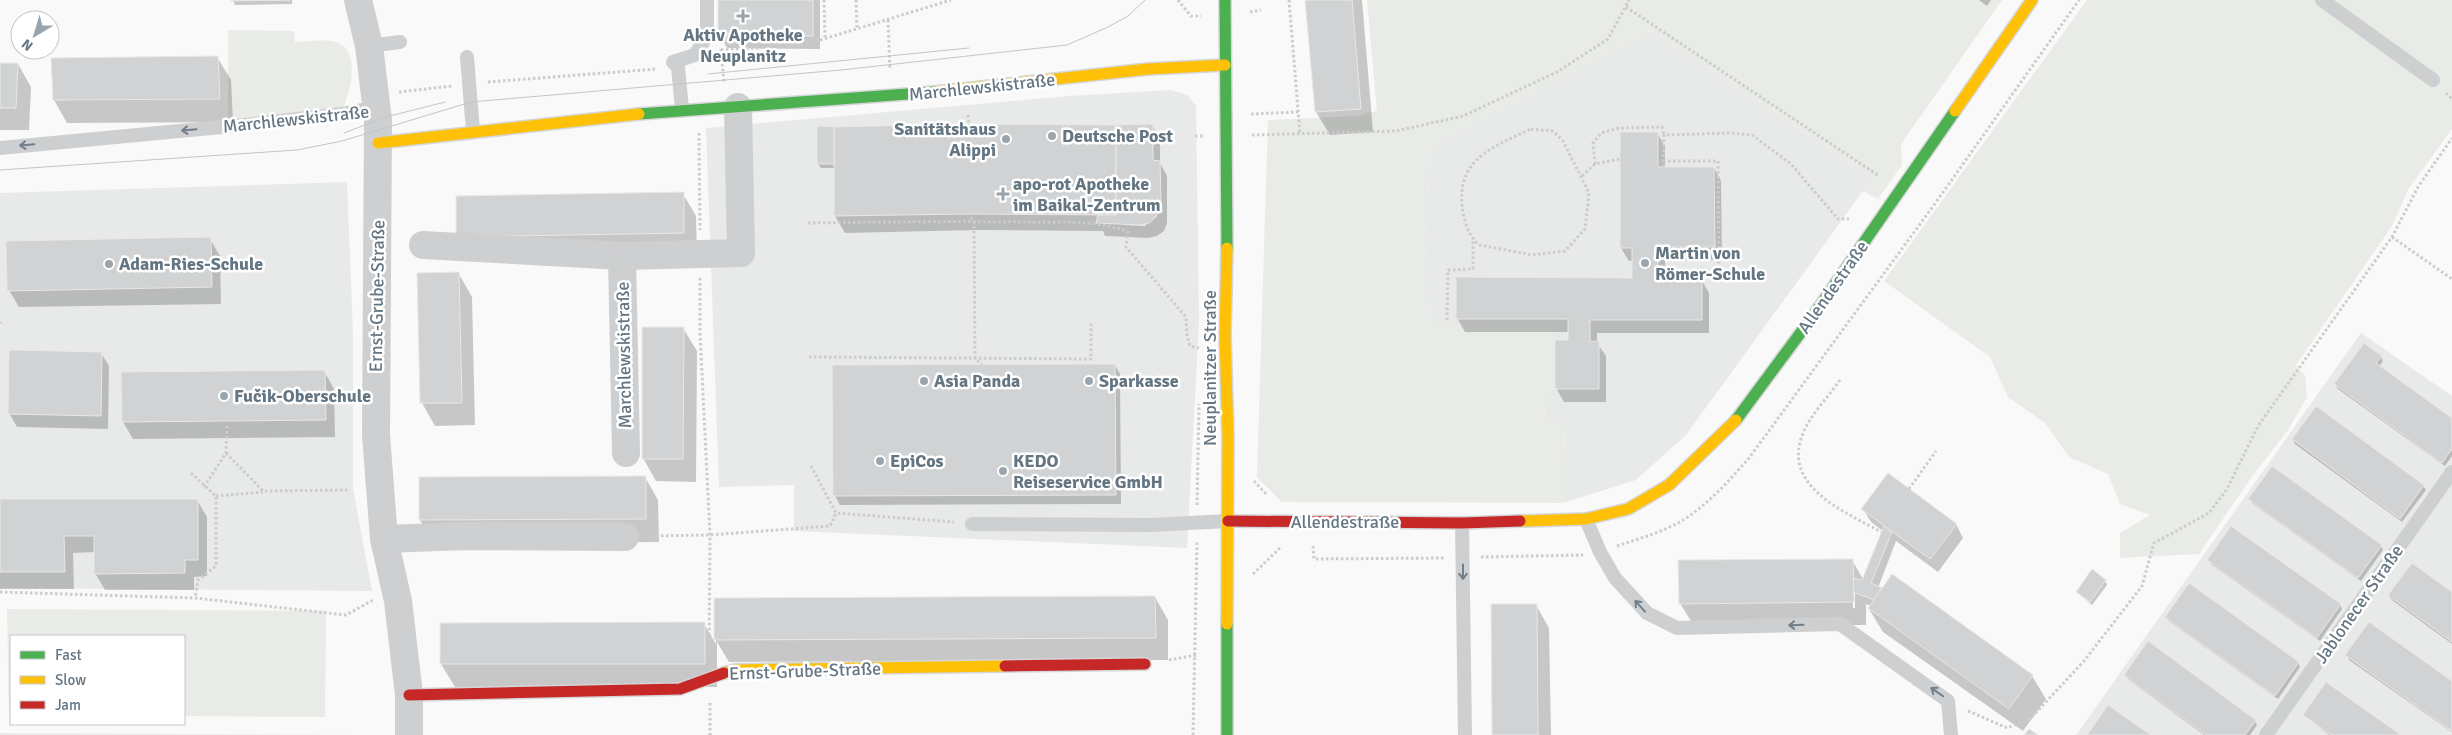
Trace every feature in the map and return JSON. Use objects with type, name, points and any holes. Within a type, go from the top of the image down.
[{"type":"street","points":[[358,0],[369,46],[376,107]]},
{"type":"street","name":"Neuplanitzer Straße","points":[[1225,0],[1228,226],[1225,336],[1228,521],[1227,735]]},
{"type":"street","name":"Allendestraße","points":[[1228,521],[1462,523],[1586,520],[1628,509],[1669,485],[1733,424],[1870,234],[2032,0]]},
{"type":"street","name":"Marchlewskistraße","points":[[376,107],[378,143],[682,109],[732,108],[967,90],[1148,69],[1225,66]]},
{"type":"street","name":"Marchlewskistraße","points":[[423,245],[622,256],[741,253],[732,108]]},
{"type":"street","name":"Ernst-Grube-Straße","points":[[378,143],[376,434],[384,539],[398,601],[409,695],[409,735]]},
{"type":"street","name":"Marchlewskistraße","points":[[622,256],[626,453]]},
{"type":"street","points":[[384,539],[466,536],[625,537]]},
{"type":"street","name":"Ernst-Grube-Straße","points":[[409,695],[680,689],[709,677],[734,670],[1145,664]]},
{"type":"lane","points":[[682,109],[678,67],[673,62],[695,55],[706,36],[707,0]]},
{"type":"lane","points":[[2322,0],[2433,80]]},
{"type":"lane","points":[[369,46],[400,42]]},
{"type":"lane","points":[[467,57],[473,132]]},
{"type":"lane","name":"Marchlewskistraße","points":[[0,148],[253,124],[342,114],[376,107]]},
{"type":"lane","name":"Jablonecer Straße","points":[[2266,735],[2452,472]]},
{"type":"lane","points":[[1586,520],[1600,552],[1615,578],[1647,613],[1677,628],[1840,624],[1948,701],[1951,735]]},
{"type":"lane","points":[[972,524],[1151,525],[1228,521]]},
{"type":"lane","points":[[1462,523],[1465,735]]},
{"type":"path","points":[[824,0],[825,37]]},
{"type":"path","points":[[856,0],[857,29]]},
{"type":"path","points":[[714,53],[722,49],[804,45],[825,37],[952,0]]},
{"type":"path","points":[[1289,0],[1300,134]]},
{"type":"path","points":[[1195,136],[1396,131],[1463,116],[1557,72],[1608,40],[1629,0]]},
{"type":"path","points":[[1312,543],[1314,558],[1463,558],[1589,555],[1656,533],[1680,522],[1726,485],[1749,458],[1934,205],[2079,0]]},
{"type":"path","points":[[1626,7],[1901,190]]},
{"type":"path","points":[[888,20],[891,96]]},
{"type":"path","points":[[722,49],[732,108]]},
{"type":"path","points":[[376,107],[390,94],[470,84],[678,67]]},
{"type":"path","points":[[1251,121],[1250,114],[1298,112]]},
{"type":"path","points":[[698,125],[700,334],[710,535],[710,735]]},
{"type":"path","points":[[1595,164],[1593,142],[1601,133],[1620,128],[1662,127],[1664,135],[1663,167]]},
{"type":"path","points":[[1252,128],[1252,144]]},
{"type":"path","points":[[1447,320],[1448,270],[1473,269],[1473,240],[1463,215],[1460,193],[1469,167],[1487,149],[1531,129],[1553,131],[1562,141],[1582,176],[1589,193],[1585,230],[1565,251],[1532,255],[1480,245],[1473,240]]},
{"type":"path","points":[[1664,135],[1730,133],[1752,135],[1791,164],[1838,219],[1849,219],[1870,234]]},
{"type":"path","points":[[1948,701],[1977,716],[2008,728],[2031,718],[2084,661],[2142,586],[2154,543],[2209,513],[2228,489],[2258,426],[2392,237],[2418,187],[2452,138]]},
{"type":"path","points":[[1582,176],[1595,164],[1620,159]]},
{"type":"path","points":[[1663,161],[1718,161],[1719,274]]},
{"type":"path","points":[[1874,183],[1885,168]]},
{"type":"path","points":[[1843,227],[1854,212]]},
{"type":"path","points":[[967,214],[974,221],[975,358],[982,365]]},
{"type":"path","points":[[808,223],[974,221],[1088,223],[1114,226],[1128,232],[1126,247],[1186,317],[1186,336],[1190,346],[1202,348]]},
{"type":"path","points":[[2392,237],[2452,279]]},
{"type":"path","points":[[809,358],[1091,359],[1092,322]]},
{"type":"path","points":[[1840,380],[1804,430],[1800,446],[1801,470],[1810,486],[1826,501],[1882,532]]},
{"type":"path","points":[[1193,735],[1199,403]]},
{"type":"path","points":[[204,487],[226,453],[227,425]]},
{"type":"path","points":[[1909,488],[1936,451]]},
{"type":"path","points":[[226,453],[263,492]]},
{"type":"path","points":[[811,466],[836,513]]},
{"type":"path","points":[[191,473],[204,487],[216,496],[263,492],[348,490]]},
{"type":"path","points":[[1251,476],[1272,499]]},
{"type":"path","points":[[195,598],[198,580],[216,566],[216,496]]},
{"type":"path","points":[[625,537],[710,535],[830,526],[836,513]]},
{"type":"path","points":[[836,513],[972,524]]},
{"type":"path","points":[[1252,582],[1252,575],[1284,544]]},
{"type":"path","points":[[0,592],[195,598],[346,615],[371,600],[398,601]]},
{"type":"shaded area","points":[[1367,0],[2002,0],[1901,144],[1902,165],[1878,199],[1863,191],[1870,177],[1650,31],[1436,144],[1430,151],[1425,265],[1432,324],[1552,323],[1552,398],[1545,398],[1544,423],[1565,424],[1563,503],[1282,502],[1257,477],[1268,120],[1357,116],[1377,111]]},
{"type":"shaded area","points":[[2087,0],[2452,0],[2452,129],[2409,188],[2392,226],[2296,365],[2305,376],[2307,397],[2288,430],[2251,478],[2199,554],[2120,558],[2120,533],[2150,515],[2120,504],[2108,474],[2069,457],[2045,423],[2008,397],[1990,357],[1884,281]]},
{"type":"shaded area","points":[[228,30],[294,31],[295,42],[332,41],[342,45],[351,59],[352,67],[352,76],[343,109],[228,119]]},
{"type":"shaded area","points":[[1650,31],[1870,177],[1863,191],[1686,435],[1636,480],[1563,503],[1565,424],[1544,423],[1545,398],[1551,398],[1552,324],[1432,324],[1425,265],[1430,151],[1436,144]]},
{"type":"shaded area","points":[[1171,90],[1187,95],[1196,106],[1199,321],[1187,548],[794,531],[794,485],[719,487],[706,128],[1069,96]]},
{"type":"shaded area","points":[[347,182],[353,333],[353,488],[372,591],[0,588],[0,193]]},
{"type":"shaded area","points":[[2361,333],[2452,396],[2452,735],[2076,735]]},
{"type":"shaded area","points":[[7,609],[326,611],[325,717],[185,716],[185,635],[10,635],[9,715]]},
{"type":"shaded area","points":[[0,733],[355,735],[0,735]]},
{"type":"building","points":[[231,0],[290,0],[231,1]]},
{"type":"building","points":[[718,0],[813,0],[813,36],[718,35]]},
{"type":"building","points":[[1305,0],[1352,0],[1361,109],[1315,112]]},
{"type":"building","points":[[218,56],[220,99],[53,100],[51,60],[60,60],[60,58]]},
{"type":"building","points":[[0,63],[18,63],[16,108],[0,108]]},
{"type":"building","points":[[969,124],[1116,125],[1116,215],[967,214],[834,216],[834,127]]},
{"type":"building","points":[[1153,124],[1153,160],[1160,161],[1161,201],[1156,217],[1149,223],[1140,225],[1096,223],[1098,215],[1116,215],[1116,125]]},
{"type":"building","points":[[817,126],[834,127],[834,164],[817,164]]},
{"type":"building","name":"Martin von Römer-Schule","points":[[1620,132],[1658,132],[1658,167],[1714,167],[1715,247],[1658,247],[1658,278],[1702,278],[1702,320],[1590,320],[1590,342],[1599,341],[1599,389],[1555,389],[1555,340],[1568,340],[1568,319],[1456,319],[1456,277],[1632,278],[1632,248],[1620,248]]},
{"type":"building","points":[[684,192],[684,233],[456,237],[456,196]]},
{"type":"building","name":"Adam-Ries-Schule","points":[[211,237],[212,287],[7,291],[6,241]]},
{"type":"building","points":[[459,272],[462,403],[420,403],[417,273]]},
{"type":"building","points":[[642,327],[684,327],[683,459],[642,459]]},
{"type":"building","points":[[2364,343],[2382,356],[2376,363],[2452,418],[2452,449],[2442,463],[2334,384]]},
{"type":"building","points":[[9,350],[102,352],[101,416],[8,414]]},
{"type":"building","points":[[1115,364],[1116,495],[833,496],[832,365]]},
{"type":"building","name":"Fučik-Oberschule","points":[[325,370],[326,420],[122,422],[121,372]]},
{"type":"building","points":[[2316,406],[2424,485],[2400,519],[2292,439]]},
{"type":"building","points":[[2272,466],[2382,545],[2358,578],[2248,499]]},
{"type":"building","points":[[1888,473],[1957,524],[1930,559],[1861,509]]},
{"type":"building","points":[[646,476],[646,519],[419,520],[419,477]]},
{"type":"building","points":[[0,499],[198,499],[198,560],[185,560],[185,573],[94,574],[94,536],[64,536],[65,572],[0,572]]},
{"type":"building","points":[[1884,526],[1892,532],[1871,583],[1882,588],[1874,600],[1853,592],[1853,578],[1862,580]]},
{"type":"building","points":[[2231,526],[2341,604],[2317,638],[2207,560]]},
{"type":"building","points":[[1853,559],[1854,602],[1679,604],[1678,560]]},
{"type":"building","points":[[2412,563],[2452,592],[2452,642],[2388,595]]},
{"type":"building","points":[[2092,569],[2106,580],[2090,602],[2076,592]]},
{"type":"building","points":[[1892,574],[2033,675],[2009,709],[1868,608]]},
{"type":"building","points":[[2189,583],[2299,662],[2275,696],[2165,617]]},
{"type":"building","points":[[1155,596],[1156,638],[714,640],[714,598]]},
{"type":"building","points":[[1491,604],[1537,604],[1538,735],[1492,735]]},
{"type":"building","points":[[705,622],[705,664],[440,664],[440,623]]},
{"type":"building","points":[[2369,622],[2452,681],[2452,731],[2345,655]]},
{"type":"building","points":[[2148,641],[2256,720],[2245,735],[2206,735],[2124,675]]},
{"type":"building","points":[[2326,682],[2401,735],[2331,735],[2303,715]]},
{"type":"building","points":[[2108,705],[2151,735],[2087,735]]},
{"type":"building","points":[[2029,729],[2038,735],[2024,735]]},
{"type":"tram line","points":[[0,170],[297,150],[342,141],[471,102],[841,70],[1067,45],[1128,16],[1145,0]]},
{"type":"tram line","points":[[708,74],[969,48]]},
{"type":"tram line","points":[[344,133],[386,117],[445,102]]},
{"type":"traffic: fast","points":[[1225,0],[1227,248]]},
{"type":"traffic: fast","points":[[639,114],[935,92]]},
{"type":"traffic: fast","points":[[1736,420],[1813,316],[1955,111]]},
{"type":"traffic: fast","points":[[1227,624],[1227,735]]},
{"type":"traffic: slow","points":[[1955,111],[2032,0]]},
{"type":"traffic: slow","points":[[935,92],[1148,69],[1225,65]]},
{"type":"traffic: slow","points":[[378,143],[639,114]]},
{"type":"traffic: slow","points":[[1227,248],[1225,336],[1228,438],[1227,624]]},
{"type":"traffic: slow","points":[[1520,521],[1586,519],[1628,509],[1669,485],[1736,420]]},
{"type":"traffic: slow","points":[[724,673],[735,670],[1005,666]]},
{"type":"traffic: jam","points":[[1228,521],[1462,523],[1520,521]]},
{"type":"traffic: jam","points":[[1005,666],[1145,664]]},
{"type":"traffic: jam","points":[[409,695],[680,689],[724,673]]},
{"type":"place","name":"Aktiv Apotheke Neuplanitz","points":[[743,16]]},
{"type":"place","name":"Deutsche Post","points":[[1052,136]]},
{"type":"place","name":"Sanitätshaus Alippi","points":[[1006,139]]},
{"type":"place","name":"apo-rot Apotheke im Baikal-Zentrum","points":[[1003,194]]},
{"type":"place","name":"Martin von Römer-Schule","points":[[1645,263]]},
{"type":"place","name":"Adam-Ries-Schule","points":[[109,264]]},
{"type":"place","name":"Asia Panda","points":[[924,381]]},
{"type":"place","name":"Sparkasse","points":[[1089,381]]},
{"type":"place","name":"Fučik-Oberschule","points":[[224,396]]},
{"type":"place","name":"EpiCos","points":[[880,461]]},
{"type":"place","name":"KEDO Reiseservice GmbH","points":[[1003,471]]}]
